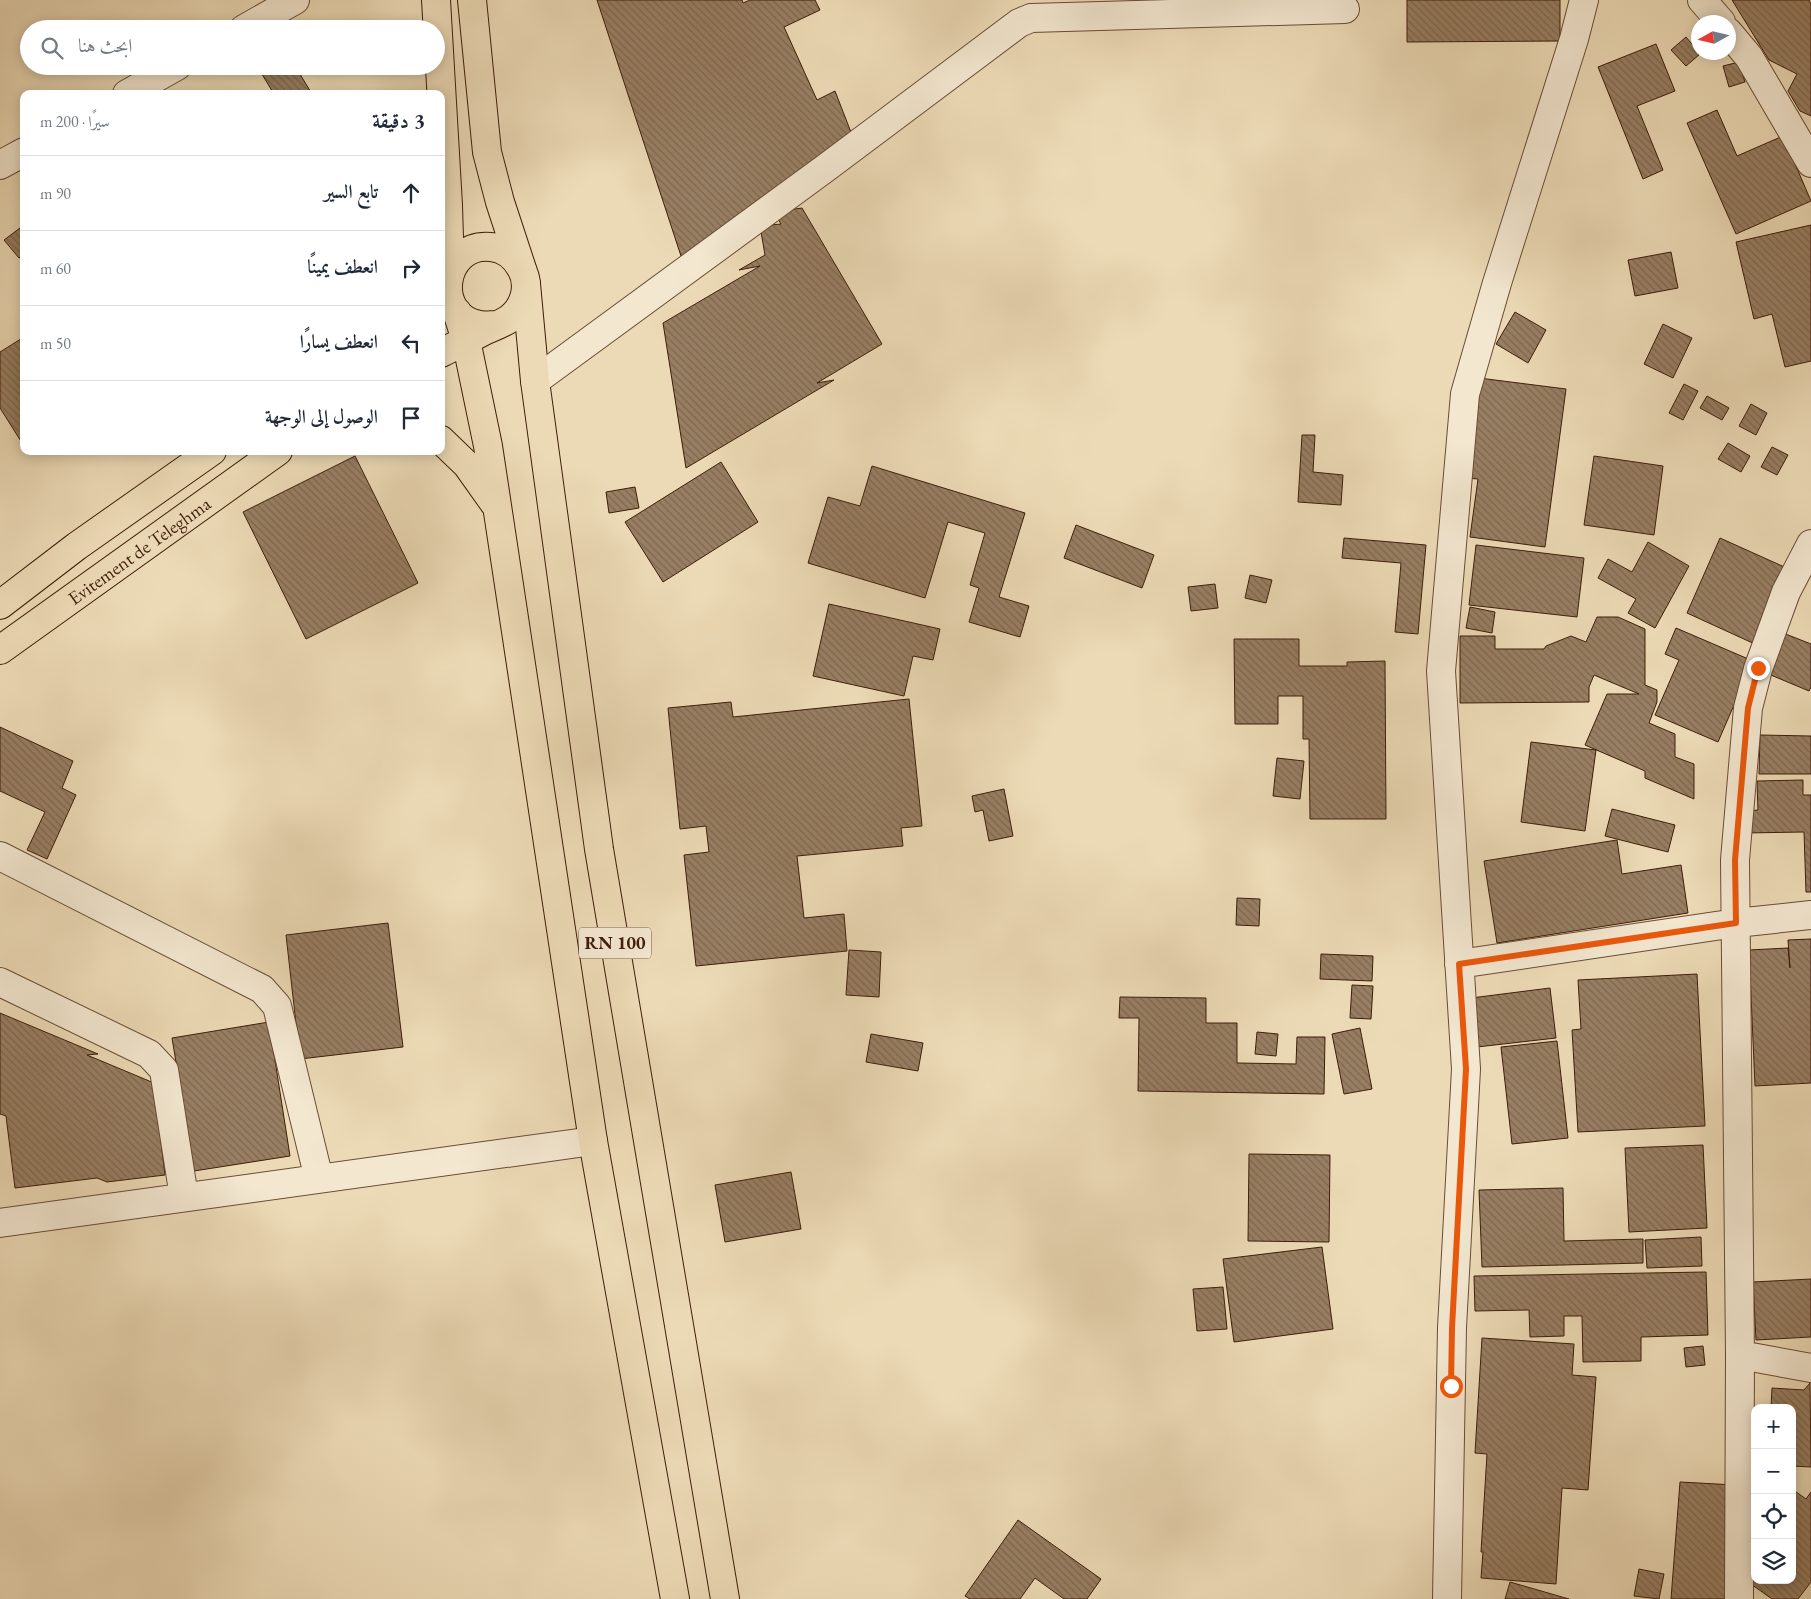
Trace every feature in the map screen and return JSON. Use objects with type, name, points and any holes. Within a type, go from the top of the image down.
[{"type":"main road","points":[[436,0],[437,20]]},
{"type":"main road","name":"RN 100","points":[[472,0],[487,152],[500,202],[525,278],[535,381],[599,849],[725,1599]]},
{"type":"main road","points":[[440,75],[440,90]]},
{"type":"main road","points":[[445,232],[449,300],[457,312],[467,320],[480,326],[496,325]]},
{"type":"main road","points":[[445,351],[508,320],[518,310],[524,298],[525,278],[517,260],[506,252],[493,247],[481,247],[467,252],[457,260],[446,274]]},
{"type":"main road","name":"RN 100","points":[[457,312],[466,340],[499,509],[593,1141],[675,1599]]},
{"type":"main road","points":[[445,444],[467,465],[499,509]]},
{"type":"main road","name":"Evitement de Teleghma","points":[[0,605],[77,546],[206,455]]},
{"type":"main road","name":"Evitement de Teleghma","points":[[0,650],[272,455]]},
{"type":"street","points":[[260,20],[295,0]]},
{"type":"street","points":[[1447,1599],[1452,1328],[1466,1069],[1441,671],[1465,394],[1497,282],[1574,38],[1584,0]]},
{"type":"street","points":[[1702,0],[1715,15]]},
{"type":"street","points":[[535,381],[827,167],[1019,23],[1031,18],[1346,9]]},
{"type":"street","points":[[1736,42],[1749,57],[1811,164]]},
{"type":"street","points":[[134,90],[161,75]]},
{"type":"street","points":[[0,165],[20,154]]},
{"type":"street","points":[[1739,1599],[1740,1355],[1735,860],[1748,708],[1758,668],[1786,592],[1811,544]]},
{"type":"street","points":[[0,856],[262,989],[277,1006],[319,1179]]},
{"type":"street","points":[[1459,964],[1736,923],[1811,915]]},
{"type":"street","points":[[0,982],[149,1054],[164,1070],[184,1197]]},
{"type":"street","points":[[0,1223],[593,1141]]},
{"type":"street","points":[[1740,1355],[1811,1368]]},
{"type":"building","points":[[597,0],[742,0],[743,3],[750,0],[815,0],[820,10],[784,27],[817,100],[835,91],[854,140],[682,259]]},
{"type":"building","points":[[1407,0],[1560,0],[1560,41],[1407,42]]},
{"type":"building","points":[[1732,0],[1809,0],[1811,4],[1811,116],[1800,111],[1788,91],[1797,74],[1769,60]]},
{"type":"building","points":[[1686,37],[1691,43],[1691,60],[1693,60],[1686,66],[1671,50]]},
{"type":"building","points":[[1656,44],[1675,91],[1637,106],[1663,170],[1643,179],[1598,67]]},
{"type":"building","points":[[1739,62],[1745,82],[1729,87],[1723,66]]},
{"type":"building","points":[[262,75],[300,75],[310,90],[272,90]]},
{"type":"building","points":[[1717,110],[1737,156],[1783,136],[1811,201],[1736,234],[1687,123]]},
{"type":"building","points":[[802,208],[882,344],[817,383],[834,380],[686,468],[663,323],[760,266],[739,270],[765,255],[760,226],[781,224],[774,212]]},
{"type":"building","points":[[1811,225],[1811,361],[1785,367],[1772,314],[1754,319],[1736,242]]},
{"type":"building","points":[[20,228],[20,257],[19,258],[4,240]]},
{"type":"building","points":[[1671,252],[1678,288],[1635,296],[1628,260]]},
{"type":"building","points":[[1515,312],[1546,330],[1528,363],[1496,344]]},
{"type":"building","points":[[1663,324],[1692,338],[1673,378],[1644,364]]},
{"type":"building","points":[[20,340],[20,440],[0,408],[0,352]]},
{"type":"building","points":[[1479,378],[1566,389],[1545,547],[1470,537],[1478,479],[1466,478]]},
{"type":"building","points":[[1684,384],[1698,391],[1683,420],[1669,413]]},
{"type":"building","points":[[1707,396],[1729,408],[1722,420],[1700,408]]},
{"type":"building","points":[[1751,404],[1767,413],[1756,435],[1739,426]]},
{"type":"building","points":[[1302,435],[1315,435],[1313,472],[1343,475],[1341,505],[1298,502]]},
{"type":"building","points":[[1728,443],[1750,456],[1741,472],[1718,459]]},
{"type":"building","points":[[1772,447],[1788,455],[1777,475],[1761,467]]},
{"type":"building","points":[[355,456],[418,583],[306,639],[243,512]]},
{"type":"building","points":[[1594,456],[1663,466],[1654,535],[1584,525]]},
{"type":"building","points":[[721,462],[758,522],[663,582],[625,522]]},
{"type":"building","points":[[872,466],[1025,513],[999,597],[1029,606],[1020,637],[969,622],[979,588],[970,585],[985,533],[948,522],[925,598],[808,563],[828,497],[860,506]]},
{"type":"building","points":[[635,487],[639,508],[609,513],[606,492]]},
{"type":"building","points":[[1076,525],[1154,555],[1142,588],[1064,558]]},
{"type":"building","points":[[1344,538],[1426,545],[1418,634],[1395,632],[1401,563],[1342,558]]},
{"type":"building","points":[[1720,538],[1791,570],[1757,645],[1687,613]]},
{"type":"building","points":[[1648,542],[1689,566],[1655,628],[1628,613],[1636,599],[1598,578],[1608,559],[1632,572]]},
{"type":"building","points":[[1476,545],[1584,558],[1577,617],[1469,605]]},
{"type":"building","points":[[1250,575],[1272,580],[1266,603],[1245,598]]},
{"type":"building","points":[[1215,584],[1218,608],[1191,611],[1188,587]]},
{"type":"building","points":[[829,604],[940,629],[933,660],[913,656],[904,696],[813,676]]},
{"type":"building","points":[[1470,607],[1495,612],[1492,633],[1466,628]]},
{"type":"building","points":[[1597,617],[1618,617],[1645,629],[1645,685],[1657,690],[1657,702],[1649,723],[1675,734],[1675,757],[1694,764],[1694,799],[1645,778],[1645,771],[1585,745],[1607,694],[1639,694],[1594,675],[1589,687],[1589,702],[1460,703],[1460,636],[1495,636],[1495,649],[1544,649],[1546,646],[1571,636],[1586,642]]},
{"type":"building","points":[[1676,628],[1753,661],[1718,742],[1655,715],[1679,660],[1665,654]]},
{"type":"building","points":[[1783,633],[1811,644],[1811,687],[1809,691],[1766,673]]},
{"type":"building","points":[[1234,639],[1299,639],[1299,666],[1347,666],[1347,662],[1385,661],[1386,819],[1310,819],[1309,739],[1303,739],[1303,696],[1278,696],[1278,724],[1235,724]]},
{"type":"building","points":[[909,699],[922,826],[901,828],[903,846],[797,856],[804,918],[844,914],[847,951],[696,966],[684,855],[709,852],[706,826],[680,829],[668,708],[731,702],[733,717]]},
{"type":"building","points":[[0,727],[73,761],[62,788],[76,795],[47,859],[27,850],[45,812],[0,791]]},
{"type":"building","points":[[1760,735],[1811,736],[1811,774],[1759,774]]},
{"type":"building","points":[[1531,742],[1596,750],[1585,831],[1521,822]]},
{"type":"building","points":[[1277,758],[1304,761],[1300,799],[1273,796]]},
{"type":"building","points":[[1803,780],[1803,795],[1811,795],[1811,892],[1806,892],[1804,832],[1745,833],[1745,811],[1758,810],[1757,781]]},
{"type":"building","points":[[1004,789],[1013,836],[989,841],[983,810],[975,812],[972,796]]},
{"type":"building","points":[[1612,809],[1675,825],[1668,852],[1605,836]]},
{"type":"building","points":[[1617,840],[1622,874],[1681,865],[1688,913],[1497,943],[1484,861]]},
{"type":"building","points":[[1237,898],[1260,899],[1259,926],[1236,925]]},
{"type":"building","points":[[388,923],[403,1047],[300,1059],[286,935]]},
{"type":"building","points":[[1811,939],[1811,1083],[1755,1086],[1749,950],[1788,948],[1790,968],[1788,940]]},
{"type":"building","points":[[849,950],[881,952],[879,997],[846,995]]},
{"type":"building","points":[[1321,954],[1373,956],[1372,981],[1320,979]]},
{"type":"building","points":[[1697,974],[1705,1126],[1578,1132],[1572,1030],[1581,1029],[1578,980]]},
{"type":"building","points":[[1352,985],[1373,986],[1371,1019],[1350,1018]]},
{"type":"building","points":[[1550,988],[1556,1038],[1477,1047],[1471,998]]},
{"type":"building","points":[[1120,997],[1206,998],[1206,1023],[1237,1023],[1237,1063],[1296,1064],[1297,1037],[1325,1037],[1324,1094],[1138,1091],[1139,1018],[1119,1018]]},
{"type":"building","points":[[0,1013],[98,1054],[87,1055],[154,1083],[165,1175],[107,1182],[97,1178],[15,1188],[6,1116],[0,1114]]},
{"type":"building","points":[[269,1022],[290,1156],[194,1171],[172,1038]]},
{"type":"building","points":[[1360,1028],[1372,1089],[1344,1094],[1332,1034]]},
{"type":"building","points":[[1257,1032],[1278,1034],[1276,1056],[1255,1054]]},
{"type":"building","points":[[871,1034],[923,1043],[918,1071],[866,1062]]},
{"type":"building","points":[[1557,1041],[1568,1138],[1512,1144],[1501,1047]]},
{"type":"building","points":[[1703,1145],[1707,1228],[1629,1232],[1625,1148]]},
{"type":"building","points":[[1249,1154],[1330,1155],[1329,1242],[1248,1241]]},
{"type":"building","points":[[791,1172],[801,1229],[725,1242],[715,1185]]},
{"type":"building","points":[[1563,1188],[1564,1241],[1643,1239],[1643,1263],[1482,1267],[1479,1190]]},
{"type":"building","points":[[1701,1237],[1702,1266],[1647,1268],[1645,1240]]},
{"type":"building","points":[[1322,1247],[1333,1329],[1234,1342],[1223,1259]]},
{"type":"building","points":[[1706,1272],[1708,1335],[1641,1337],[1641,1361],[1583,1362],[1582,1316],[1564,1316],[1564,1336],[1530,1337],[1529,1310],[1475,1311],[1474,1276]]},
{"type":"building","points":[[1811,1279],[1811,1337],[1756,1340],[1753,1282]]},
{"type":"building","points":[[1223,1287],[1227,1329],[1197,1331],[1193,1289]]},
{"type":"building","points":[[1482,1338],[1574,1344],[1572,1375],[1596,1377],[1588,1490],[1562,1488],[1556,1584],[1481,1578],[1487,1454],[1475,1453]]},
{"type":"building","points":[[1703,1346],[1705,1365],[1686,1367],[1684,1348]]},
{"type":"building","points":[[1810,1383],[1811,1467],[1796,1466],[1796,1404],[1771,1404],[1772,1388],[1804,1390]]},
{"type":"building","points":[[1680,1482],[1735,1485],[1726,1599],[1671,1599]]},
{"type":"building","points":[[1796,1492],[1806,1499],[1811,1492],[1811,1582],[1798,1599],[1772,1599],[1751,1584],[1796,1584]]},
{"type":"building","points":[[1018,1520],[1101,1579],[1087,1599],[1064,1599],[1035,1578],[1020,1599],[970,1599],[965,1596]]},
{"type":"building","points":[[1639,1569],[1664,1574],[1659,1599],[1634,1596]]},
{"type":"building","points":[[1510,1582],[1569,1599],[1505,1599]]},
{"type":"route","points":[[1451,1386],[1452,1328],[1466,1069],[1459,964],[1736,923],[1735,860],[1748,708],[1758,668]]}]
